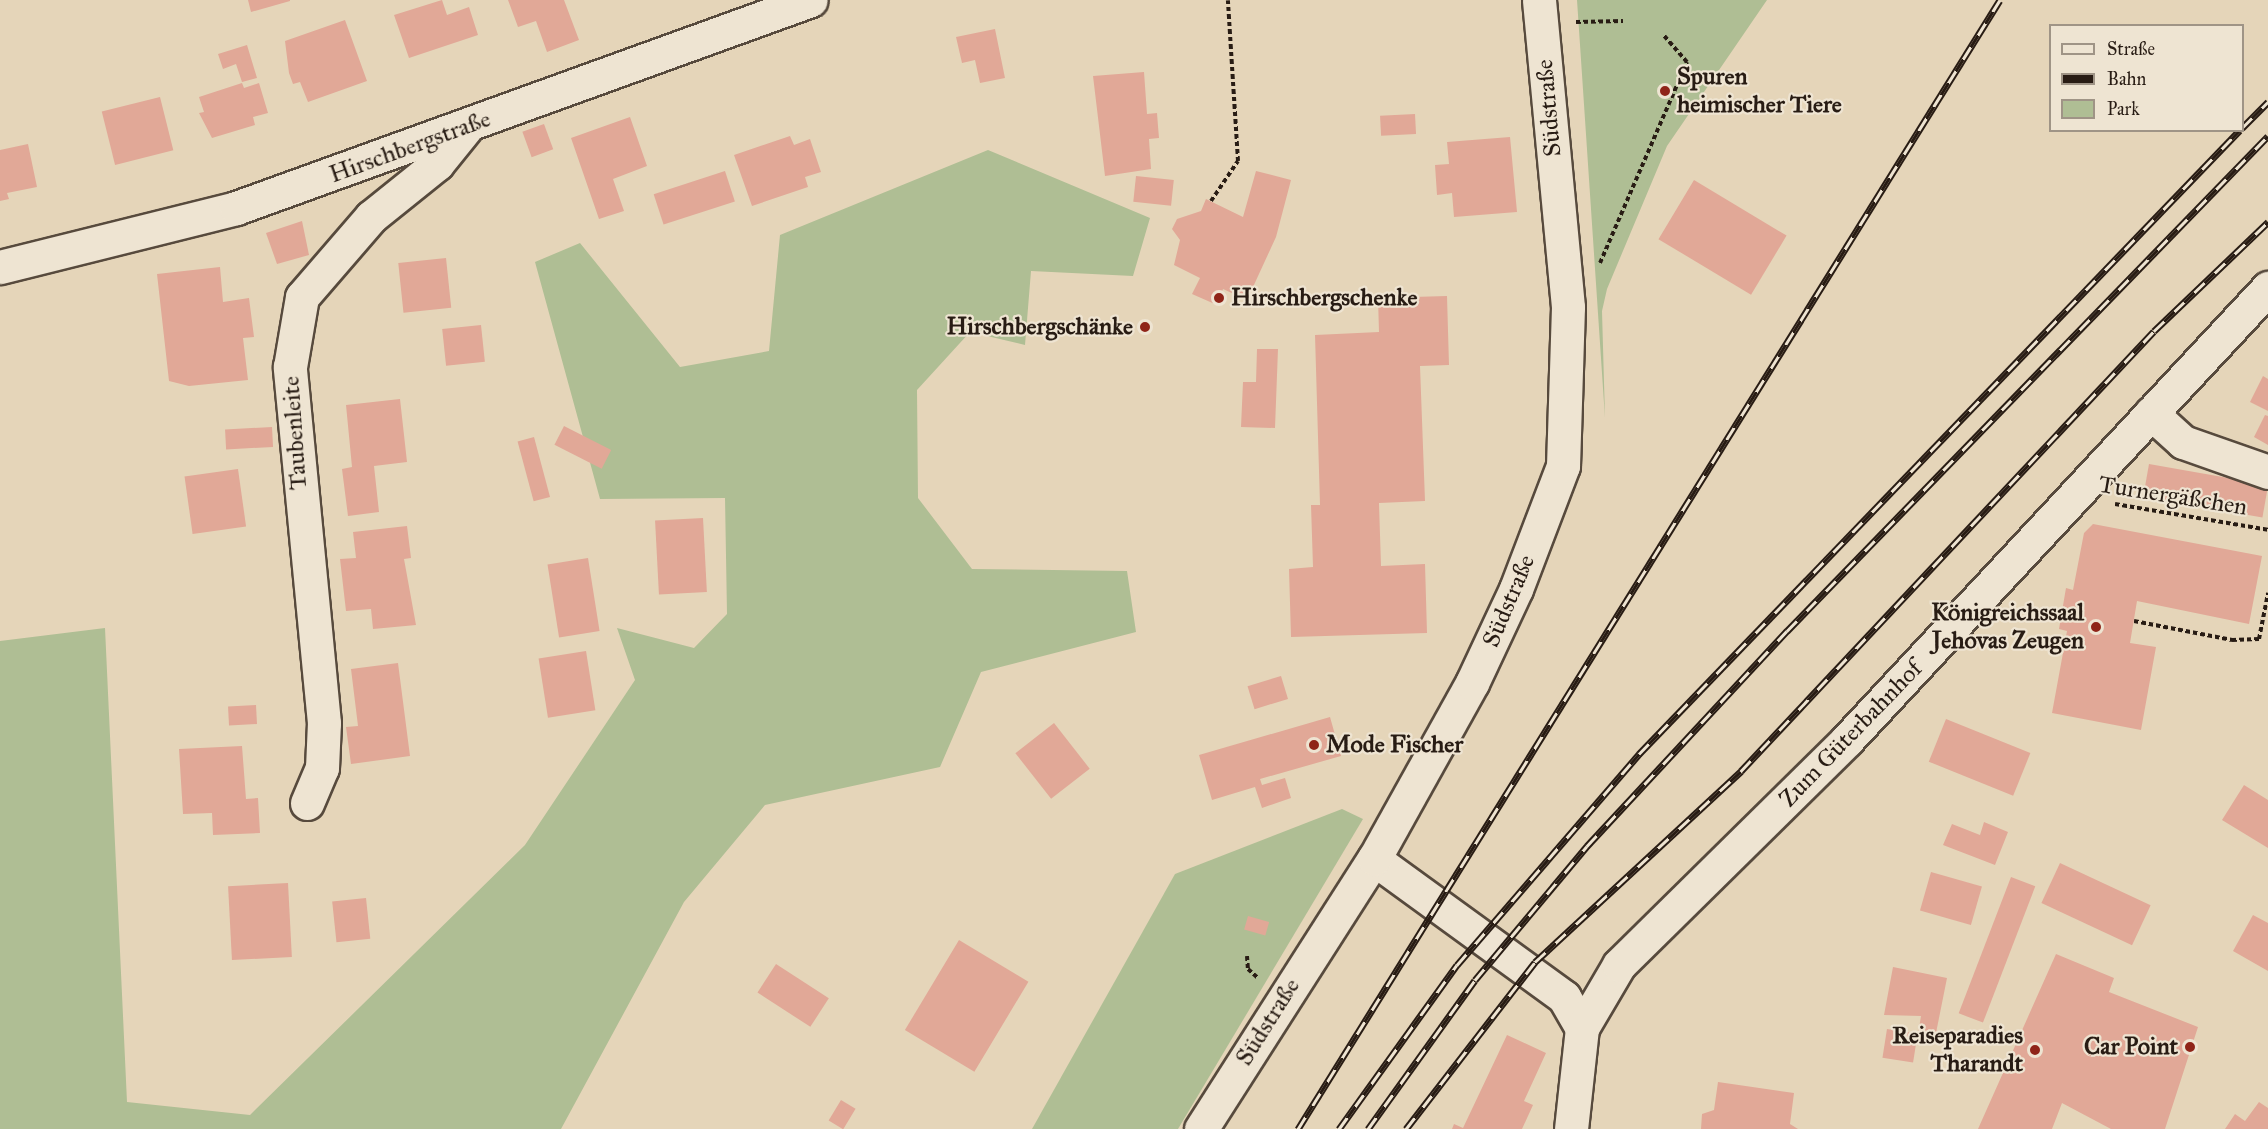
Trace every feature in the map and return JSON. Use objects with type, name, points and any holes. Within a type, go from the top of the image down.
[{"type":"street","name":"Hirschbergstraße","points":[[0,267],[202,219],[466,128],[811,0]]},
{"type":"street","name":"Südstraße","points":[[1201,1129],[1374,859],[1472,683],[1516,589],[1563,465],[1568,307],[1539,0]]},
{"type":"street","name":"Taubenleite","points":[[307,803],[322,768],[324,723],[290,367],[302,297],[371,217],[437,164],[466,128]]},
{"type":"street","name":"Zum Güterbahnhof","points":[[1571,1129],[1582,1028],[1619,965],[1847,740],[2268,288]]},
{"type":"street","points":[[2151,413],[2183,442],[2268,472]]},
{"type":"street","points":[[1374,859],[1564,997],[1582,1028]]},
{"type":"path","points":[[1211,201],[1238,161],[1228,0]]},
{"type":"path","points":[[1569,22],[1623,21]]},
{"type":"path","points":[[1599,268],[1687,62],[1664,36]]},
{"type":"path","name":"Turnergäßchen","points":[[2072,498],[2268,530]]},
{"type":"path","points":[[2134,621],[2232,640],[2259,639],[2268,593]]},
{"type":"green space","points":[[1577,0],[1767,0],[1667,146],[1607,289],[1602,311],[1605,418]]},
{"type":"green space","points":[[988,150],[1150,218],[1133,276],[1031,271],[1025,345],[970,332],[917,390],[918,498],[972,569],[1127,571],[1136,632],[981,672],[940,767],[765,805],[684,902],[561,1129],[0,1129],[0,641],[105,628],[127,1102],[250,1115],[525,845],[635,680],[617,628],[694,648],[727,614],[725,498],[600,499],[535,262],[580,243],[680,367],[769,351],[780,235]]},
{"type":"green space","points":[[1342,809],[1363,819],[1178,1129],[1032,1129],[1175,874]]},
{"type":"building","points":[[248,0],[290,0],[290,1],[251,12]]},
{"type":"building","points":[[442,0],[447,15],[469,7],[478,35],[409,58],[394,15]]},
{"type":"building","points":[[508,0],[564,0],[579,40],[547,52],[536,21],[518,27]]},
{"type":"building","points":[[345,20],[367,81],[308,102],[300,82],[293,84],[289,73],[285,41]]},
{"type":"building","points":[[995,29],[1005,78],[980,83],[975,60],[962,63],[956,37]]},
{"type":"building","points":[[247,45],[257,78],[242,82],[236,64],[223,69],[218,54]]},
{"type":"building","points":[[1144,72],[1147,114],[1157,113],[1159,138],[1149,139],[1151,169],[1105,176],[1093,76]]},
{"type":"building","points":[[242,83],[244,88],[259,83],[268,113],[253,117],[255,125],[212,138],[199,113],[204,112],[199,97]]},
{"type":"building","points":[[160,97],[173,150],[115,165],[102,112]]},
{"type":"building","points":[[1415,114],[1416,134],[1381,136],[1380,116]]},
{"type":"building","points":[[630,117],[647,166],[613,179],[624,211],[599,219],[571,138]]},
{"type":"building","points":[[544,124],[553,149],[532,157],[522,132]]},
{"type":"building","points":[[790,136],[794,145],[810,139],[821,172],[805,177],[808,187],[752,206],[734,155]]},
{"type":"building","points":[[1510,137],[1517,212],[1454,217],[1452,193],[1437,195],[1435,165],[1449,164],[1447,142]]},
{"type":"building","points":[[28,144],[37,187],[7,193],[9,199],[0,201],[0,150]]},
{"type":"building","points":[[725,171],[735,201],[664,225],[654,194]]},
{"type":"building","points":[[1256,171],[1291,180],[1276,237],[1247,300],[1223,289],[1217,305],[1192,294],[1200,278],[1174,265],[1180,240],[1172,229],[1177,219],[1201,211],[1206,199],[1243,217]]},
{"type":"building","points":[[1136,176],[1174,180],[1171,206],[1133,202]]},
{"type":"building","points":[[1694,180],[1787,236],[1751,295],[1658,239]]},
{"type":"building","points":[[302,221],[309,255],[277,264],[266,233]]},
{"type":"building","points":[[446,258],[451,308],[403,313],[398,263]]},
{"type":"building","points":[[220,267],[223,302],[249,298],[254,337],[243,338],[248,380],[189,386],[169,381],[157,274]]},
{"type":"building","points":[[1447,296],[1449,365],[1420,366],[1425,501],[1379,503],[1381,566],[1425,564],[1427,633],[1291,637],[1289,569],[1313,567],[1311,505],[1320,505],[1315,335],[1379,332],[1378,298]]},
{"type":"building","points":[[481,325],[485,362],[446,366],[442,329]]},
{"type":"building","points":[[1257,349],[1278,349],[1275,428],[1241,427],[1243,382],[1256,382]]},
{"type":"building","points":[[2263,376],[2268,379],[2268,411],[2250,402]]},
{"type":"building","points":[[400,399],[407,462],[374,466],[379,512],[348,516],[342,469],[352,467],[346,405]]},
{"type":"building","points":[[2265,415],[2268,416],[2268,445],[2254,437]]},
{"type":"building","points":[[564,426],[611,450],[602,469],[554,445]]},
{"type":"building","points":[[272,427],[273,447],[226,449],[225,429]]},
{"type":"building","points":[[534,437],[550,497],[534,501],[518,441]]},
{"type":"building","points":[[2149,464],[2268,485],[2262,518],[2143,496]]},
{"type":"building","points":[[238,469],[246,526],[193,534],[185,477]]},
{"type":"building","points":[[703,518],[707,592],[659,594],[655,521]]},
{"type":"building","name":"Königreichssaal Jehovas Zeugen","points":[[2093,524],[2262,556],[2249,624],[2137,601],[2130,643],[2156,647],[2141,730],[2052,713],[2067,631],[2059,629],[2066,588],[2073,590],[2084,533]]},
{"type":"building","points":[[407,526],[411,558],[404,559],[416,625],[373,629],[371,609],[346,611],[340,559],[356,558],[353,532]]},
{"type":"building","points":[[588,558],[600,631],[559,638],[548,564]]},
{"type":"building","points":[[586,651],[595,710],[548,718],[539,659]]},
{"type":"building","points":[[398,663],[410,756],[351,764],[346,727],[358,726],[351,669]]},
{"type":"building","points":[[1281,676],[1288,699],[1255,709],[1248,686]]},
{"type":"building","points":[[256,705],[257,724],[229,725],[228,706]]},
{"type":"building","points":[[1330,717],[1341,756],[1260,779],[1262,785],[1285,778],[1291,798],[1262,808],[1255,787],[1212,800],[1199,755]]},
{"type":"building","points":[[1946,719],[2030,753],[2013,796],[1929,762]]},
{"type":"building","points":[[1054,723],[1090,769],[1051,799],[1015,753]]},
{"type":"building","points":[[242,746],[246,799],[258,798],[260,833],[213,835],[212,813],[183,814],[179,749]]},
{"type":"building","points":[[2244,785],[2268,800],[2268,848],[2222,820]]},
{"type":"building","points":[[1984,822],[2008,832],[1995,865],[1943,845],[1952,824],[1980,835]]},
{"type":"building","points":[[2060,863],[2151,905],[2132,945],[2041,903]]},
{"type":"building","points":[[1931,872],[1982,887],[1971,925],[1920,910]]},
{"type":"building","points":[[2011,877],[2035,886],[1983,1023],[1959,1013]]},
{"type":"building","points":[[288,883],[292,957],[232,960],[228,886]]},
{"type":"building","points":[[366,898],[370,939],[336,942],[332,902]]},
{"type":"building","points":[[2253,915],[2268,923],[2268,971],[2233,951]]},
{"type":"building","points":[[1248,916],[1269,922],[1265,936],[1244,929]]},
{"type":"building","points":[[959,940],[1028,982],[974,1072],[905,1030]]},
{"type":"building","points":[[2056,954],[2114,978],[2109,992],[2198,1027],[2165,1129],[2111,1129],[2062,1103],[2052,1129],[1978,1129]]},
{"type":"building","points":[[776,964],[829,998],[810,1027],[757,993]]},
{"type":"building","points":[[1893,967],[1947,978],[1935,1038],[1918,1034],[1921,1016],[1884,1015]]},
{"type":"building","points":[[1887,1029],[1918,1034],[1913,1062],[1882,1058]]},
{"type":"building","points":[[1507,1035],[1546,1053],[1524,1101],[1533,1105],[1522,1129],[1452,1129],[1454,1124],[1463,1128]]},
{"type":"building","points":[[1718,1082],[1794,1093],[1790,1124],[1798,1129],[1701,1129],[1702,1114],[1714,1110]]},
{"type":"building","points":[[841,1100],[856,1109],[843,1129],[829,1121]]},
{"type":"building","points":[[2259,1102],[2268,1108],[2268,1129],[2225,1129],[2235,1114],[2245,1121]]},
{"type":"railway","points":[[1298,1129],[2000,0]]},
{"type":"railway","points":[[2244,126],[2268,102]]},
{"type":"railway","points":[[1339,1129],[1457,965],[1639,754],[2238,132]]},
{"type":"railway","points":[[1368,1129],[1475,980],[1587,846],[1787,631],[2268,136]]},
{"type":"railway","points":[[1406,1129],[1535,962],[1741,771],[2154,331],[2268,222]]},
{"type":"place","name":"Spuren heimischer Tiere","points":[[1665,91]]},
{"type":"place","name":"Hirschbergschenke","points":[[1219,298]]},
{"type":"place","name":"Hirschbergschänke","points":[[1145,327]]},
{"type":"place","name":"Königreichssaal Jehovas Zeugen","points":[[2096,627]]},
{"type":"place","name":"Mode Fischer","points":[[1314,745]]},
{"type":"place","name":"Car Point","points":[[2190,1047]]},
{"type":"place","name":"Reiseparadies Tharandt","points":[[2035,1050]]}]
